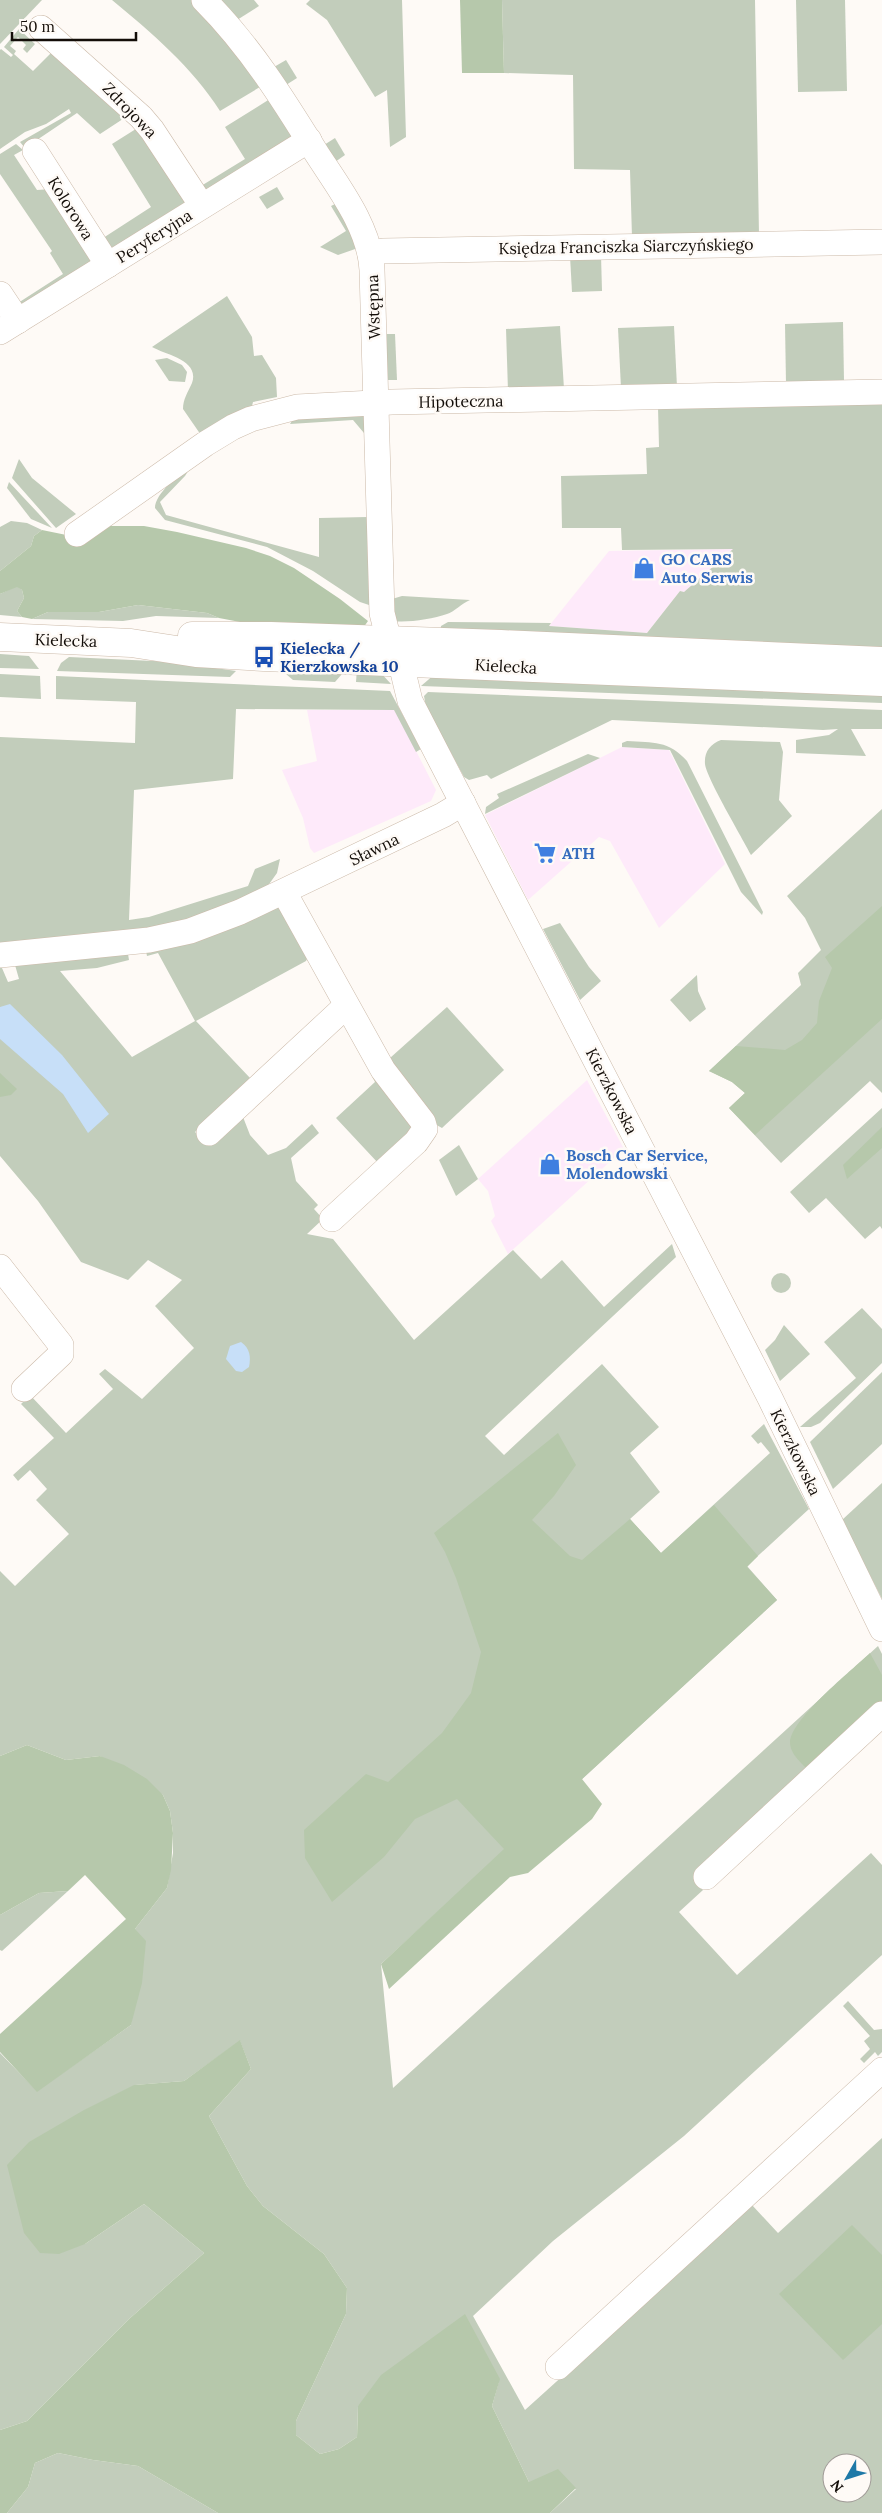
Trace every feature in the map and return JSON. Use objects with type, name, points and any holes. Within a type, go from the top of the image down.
[{"type":"main road","name":"Kielecka","points":[[0,637],[131,642],[195,636],[271,636],[394,651],[882,682]]},
{"type":"main road","name":"Kielecka","points":[[394,651],[501,644],[882,661]]},
{"type":"street","name":"Wstępna","points":[[204,0],[260,64],[355,216],[370,253],[381,602],[394,651]]},
{"type":"street","name":"Zdrojowa","points":[[41,28],[152,130],[202,206]]},
{"type":"street","name":"Peryferyjna","points":[[9,327],[309,140]]},
{"type":"street","name":"Kolorowa","points":[[35,151],[108,265]]},
{"type":"street","name":"Księdza Franciszka Siarczyńskiego","points":[[370,253],[383,251],[882,242]]},
{"type":"street","points":[[0,294],[9,327]]},
{"type":"street","name":"Hipoteczna","points":[[77,534],[205,444],[251,419],[298,407],[411,402],[882,392]]},
{"type":"street","name":"Kierzkowska","points":[[394,651],[410,701],[770,1398],[882,1629]]},
{"type":"street","name":"Sławna","points":[[0,955],[149,940],[190,932],[284,892],[444,815],[463,803]]},
{"type":"street","points":[[284,892],[389,1080],[418,1115],[425,1129],[416,1142],[332,1219]]},
{"type":"street","points":[[209,1133],[346,1006]]},
{"type":"street","points":[[0,1267],[61,1345],[62,1350],[61,1354],[24,1389]]},
{"type":"street","points":[[706,1877],[882,1714]]},
{"type":"street","points":[[558,2366],[882,2070]]},
{"type":"shaded area","points":[[734,549],[684,592],[680,591],[647,633],[549,626],[609,551]]},
{"type":"shaded area","points":[[307,710],[395,710],[436,790],[431,801],[314,853],[310,848],[303,818],[282,770],[317,761]]},
{"type":"shaded area","points":[[622,747],[669,750],[725,864],[659,928],[610,841],[599,837],[528,900],[485,815]]},
{"type":"shaded area","name":"Bosch Car Service, Molendowski","points":[[587,1080],[624,1149],[508,1254],[491,1221],[495,1216],[488,1191],[478,1179]]},
{"type":"green space","points":[[0,0],[42,0],[0,44]]},
{"type":"green space","points":[[112,0],[195,0],[265,84],[220,111],[184,65]]},
{"type":"green space","points":[[219,0],[254,0],[259,6],[237,20]]},
{"type":"green space","points":[[310,0],[402,0],[406,137],[390,147],[387,90],[375,97],[327,20],[306,4]]},
{"type":"green space","points":[[460,0],[502,0],[504,73],[462,73]]},
{"type":"green space","points":[[502,0],[755,0],[759,235],[632,237],[630,170],[574,169],[573,75],[504,73]]},
{"type":"green space","points":[[796,0],[845,0],[847,91],[798,92]]},
{"type":"green space","points":[[19,29],[35,44],[27,53],[23,49],[26,45],[18,37],[10,46],[16,51],[14,54],[33,71],[54,50],[129,115],[100,134],[77,113],[25,148],[20,142],[71,113],[69,109],[46,124],[25,132],[0,149],[0,50],[11,57],[13,55],[4,47]]},
{"type":"green space","points":[[286,60],[297,78],[286,85],[274,67]]},
{"type":"green space","points":[[273,97],[293,137],[204,192],[201,186],[245,159],[225,127]]},
{"type":"green space","points":[[139,127],[187,201],[109,250],[100,240],[151,207],[112,144]]},
{"type":"green space","points":[[335,138],[345,155],[335,162],[324,145]]},
{"type":"green space","points":[[16,144],[23,150],[14,155],[37,190],[52,189],[95,260],[24,305],[18,303],[63,274],[50,253],[52,251],[0,174],[0,154]]},
{"type":"green space","points":[[277,187],[284,199],[267,209],[259,197]]},
{"type":"green space","points":[[337,203],[358,248],[338,255],[320,247],[346,231],[331,206]]},
{"type":"green space","points":[[601,255],[602,291],[572,292],[570,256]]},
{"type":"green space","points":[[227,296],[252,337],[254,356],[262,355],[276,378],[277,397],[253,402],[251,410],[203,438],[183,409],[192,383],[193,375],[191,369],[180,359],[152,347]]},
{"type":"green space","points":[[843,322],[844,381],[786,384],[785,324]]},
{"type":"green space","points":[[560,326],[564,389],[508,391],[506,329]]},
{"type":"green space","points":[[674,326],[677,387],[621,388],[618,328]]},
{"type":"green space","points":[[383,334],[395,334],[397,380],[386,380]]},
{"type":"green space","points":[[167,358],[182,365],[187,372],[185,382],[169,381],[155,360]]},
{"type":"green space","points":[[882,403],[882,650],[440,634],[441,626],[448,622],[551,623],[549,626],[647,633],[680,591],[684,592],[733,549],[622,550],[621,528],[562,528],[561,476],[647,474],[646,448],[659,447],[658,407]]},
{"type":"green space","points":[[364,414],[373,603],[369,605],[360,602],[313,571],[267,547],[165,520],[155,508],[159,496],[164,490],[175,478],[192,465],[185,476],[160,502],[166,515],[319,557],[319,518],[368,517],[364,433],[353,420],[290,424],[293,419]]},
{"type":"green space","points":[[19,459],[32,478],[76,514],[56,528],[12,478]]},
{"type":"green space","points":[[9,482],[52,528],[31,519],[7,488]]},
{"type":"green space","points":[[11,521],[27,523],[42,530],[34,536],[31,546],[0,571],[0,527]]},
{"type":"green space","points":[[108,526],[144,526],[177,532],[246,548],[270,556],[294,568],[340,599],[368,621],[361,631],[266,627],[219,618],[207,613],[138,605],[99,612],[48,612],[32,619],[22,617],[17,611],[24,598],[22,590],[17,587],[0,594],[0,571],[31,546],[34,536],[42,530],[86,539]]},
{"type":"green space","points":[[17,586],[22,590],[24,598],[17,611],[22,617],[0,615],[0,594]]},
{"type":"green space","points":[[402,596],[470,600],[450,613],[441,616],[412,621],[392,621],[392,599]]},
{"type":"green space","points":[[138,605],[207,613],[219,618],[156,616],[123,621],[32,619],[48,612],[99,612]]},
{"type":"green space","points":[[0,654],[29,656],[39,669],[0,668]]},
{"type":"green space","points":[[69,657],[174,662],[236,671],[230,677],[57,671],[61,663]]},
{"type":"green space","points":[[318,667],[343,669],[342,674],[335,682],[293,680],[286,674]]},
{"type":"green space","points":[[357,669],[380,672],[391,684],[356,682]]},
{"type":"green space","points":[[0,674],[40,676],[41,699],[0,697]]},
{"type":"green space","points":[[435,674],[882,690],[882,703],[421,686]]},
{"type":"green space","points":[[56,676],[390,691],[421,749],[416,752],[394,710],[236,709],[233,779],[134,790],[129,920],[149,917],[248,886],[255,869],[280,859],[277,873],[267,887],[172,927],[0,945],[0,737],[135,743],[136,702],[56,699]]},
{"type":"green space","points":[[428,692],[882,710],[882,729],[851,729],[866,756],[796,753],[796,740],[829,735],[838,729],[823,730],[612,720],[491,779],[487,775],[469,780],[464,777],[426,707],[424,696]]},
{"type":"green space","points":[[721,740],[780,742],[783,752],[779,800],[792,816],[751,855],[718,794],[705,764],[709,749]]},
{"type":"green space","points":[[627,741],[667,746],[687,761],[763,912],[762,915],[741,892],[670,750],[622,747],[622,743]]},
{"type":"green space","points":[[588,754],[600,758],[485,814],[486,807],[499,798],[497,794]]},
{"type":"green space","points":[[882,809],[882,1093],[870,1081],[781,1163],[729,1108],[745,1093],[732,1082],[709,1071],[801,985],[798,973],[821,950],[805,918],[787,896]]},
{"type":"green space","points":[[882,906],[882,1019],[755,1135],[729,1108],[745,1093],[732,1082],[709,1071],[736,1046],[785,1050],[802,1040],[817,1023],[819,1001],[832,968],[825,957]]},
{"type":"green space","points":[[277,907],[284,912],[308,957],[306,961],[196,1021],[251,1079],[195,1132],[209,1145],[243,1117],[250,1135],[268,1155],[286,1148],[312,1124],[319,1133],[291,1158],[296,1181],[318,1205],[314,1209],[323,1219],[307,1234],[333,1239],[414,1340],[513,1250],[541,1279],[562,1260],[604,1307],[672,1244],[676,1257],[485,1436],[504,1455],[602,1364],[659,1427],[630,1453],[660,1492],[630,1519],[661,1553],[770,1453],[761,1442],[758,1444],[751,1436],[764,1424],[809,1509],[747,1566],[777,1600],[381,1964],[393,2088],[878,1646],[882,1654],[882,1708],[693,1878],[703,1890],[679,1912],[737,1975],[871,1853],[882,1865],[882,1955],[684,2136],[553,2241],[473,2316],[525,2410],[752,2205],[778,2233],[882,2138],[882,2513],[550,2513],[576,2489],[529,2482],[492,2406],[499,2381],[358,2406],[357,2437],[339,2449],[320,2454],[296,2435],[296,2421],[346,2314],[347,2288],[324,2254],[263,2206],[247,2186],[209,2116],[251,2069],[240,2041],[184,2081],[135,2085],[85,2244],[144,2204],[204,2253],[129,2319],[27,2421],[0,2430],[0,2053],[37,2091],[131,2025],[135,1929],[167,1888],[173,1853],[170,1811],[163,1795],[100,1756],[66,1760],[27,1745],[0,1756],[0,1571],[15,1586],[69,1534],[36,1500],[47,1489],[30,1470],[18,1481],[13,1475],[54,1438],[21,1404],[30,1395],[66,1433],[113,1389],[99,1374],[105,1369],[142,1399],[194,1348],[155,1306],[182,1280],[148,1260],[128,1280],[81,1262],[38,1201],[0,1156],[0,968],[2,968],[8,982],[19,979],[15,965],[127,948],[129,960],[97,968],[60,971],[132,1057],[195,1021],[158,953],[147,956],[146,951]]},
{"type":"green space","points":[[560,923],[589,967],[601,981],[580,1000],[543,929]]},
{"type":"green space","points":[[697,975],[698,991],[706,1009],[690,1022],[670,1000]]},
{"type":"green space","points":[[447,1007],[504,1070],[442,1128],[433,1123],[388,1066],[390,1058]]},
{"type":"green space","points":[[375,1069],[417,1125],[379,1164],[336,1118],[375,1082],[371,1074]]},
{"type":"green space","points":[[0,1073],[17,1089],[11,1095],[0,1097]]},
{"type":"green space","points":[[882,1108],[882,1229],[880,1226],[865,1239],[826,1198],[809,1213],[790,1192]]},
{"type":"green space","points":[[882,1127],[882,1148],[847,1179],[843,1165]]},
{"type":"green space","points":[[459,1145],[478,1179],[456,1196],[439,1160]]},
{"type":"green space","points":[[781,1273],[788,1276],[791,1283],[788,1290],[781,1293],[774,1290],[771,1283],[774,1276]]},
{"type":"green space","points":[[862,1308],[882,1329],[882,1363],[820,1423],[811,1427],[800,1427],[856,1378],[824,1342]]},
{"type":"green space","points":[[784,1325],[810,1354],[780,1381],[765,1350],[775,1340]]},
{"type":"green space","points":[[882,1372],[882,1444],[833,1489],[810,1442]]},
{"type":"green space","points":[[558,1433],[576,1465],[554,1496],[532,1520],[570,1556],[582,1560],[630,1519],[661,1553],[714,1505],[758,1556],[747,1567],[777,1600],[582,1779],[602,1804],[592,1819],[528,1873],[510,1877],[389,1989],[381,1964],[504,1849],[457,1799],[415,1819],[384,1857],[332,1902],[305,1858],[304,1830],[366,1774],[388,1782],[442,1733],[471,1693],[481,1652],[456,1578],[445,1552],[434,1533]]},
{"type":"green space","points":[[882,1483],[882,1599],[842,1520]]},
{"type":"green space","points":[[870,1653],[882,1675],[882,1708],[811,1773],[792,1751],[790,1742],[793,1732],[811,1708]]},
{"type":"green space","points":[[27,1745],[66,1760],[100,1756],[124,1765],[147,1779],[163,1795],[170,1811],[173,1833],[171,1870],[167,1888],[135,1929],[146,1941],[142,1983],[131,2025],[37,2092],[0,2052],[0,2034],[126,1919],[85,1875],[68,1891],[39,1893],[0,1915],[0,1756]]},
{"type":"green space","points":[[68,1891],[2,1951],[0,1950],[0,1915],[39,1893]]},
{"type":"green space","points":[[848,2001],[874,2030],[882,2029],[882,2052],[878,2056],[875,2052],[864,2063],[860,2059],[870,2049],[864,2041],[870,2036],[843,2006]]},
{"type":"green space","points":[[240,2040],[251,2069],[209,2116],[247,2186],[263,2206],[324,2254],[347,2288],[346,2314],[296,2421],[296,2435],[320,2454],[339,2449],[357,2437],[358,2406],[381,2375],[465,2314],[500,2379],[492,2406],[529,2482],[558,2469],[576,2488],[550,2513],[218,2513],[138,2466],[58,2453],[35,2463],[28,2487],[7,2513],[0,2513],[0,2430],[27,2421],[129,2319],[204,2253],[144,2204],[85,2244],[59,2254],[40,2253],[24,2233],[7,2165],[29,2142],[84,2110],[134,2085],[184,2081]]},
{"type":"green space","points":[[852,2225],[882,2255],[882,2324],[843,2360],[779,2294]]},
{"type":"green space","points":[[58,2453],[138,2466],[218,2513],[7,2513],[28,2487],[35,2463]]},
{"type":"water","points":[[10,1004],[62,1055],[109,1114],[88,1133],[63,1094],[0,1039],[0,1007]]},
{"type":"water","points":[[241,1342],[248,1350],[250,1360],[249,1367],[242,1372],[236,1371],[226,1359],[230,1346]]},
{"type":"place","name":"GO CARS Auto Serwis","points":[[644,568]]},
{"type":"place","name":"Kielecka / Kierzkowska 10","points":[[264,657]]},
{"type":"place","name":"ATH","points":[[545,853]]},
{"type":"place","name":"Bosch Car Service, Molendowski","points":[[550,1164]]}]
